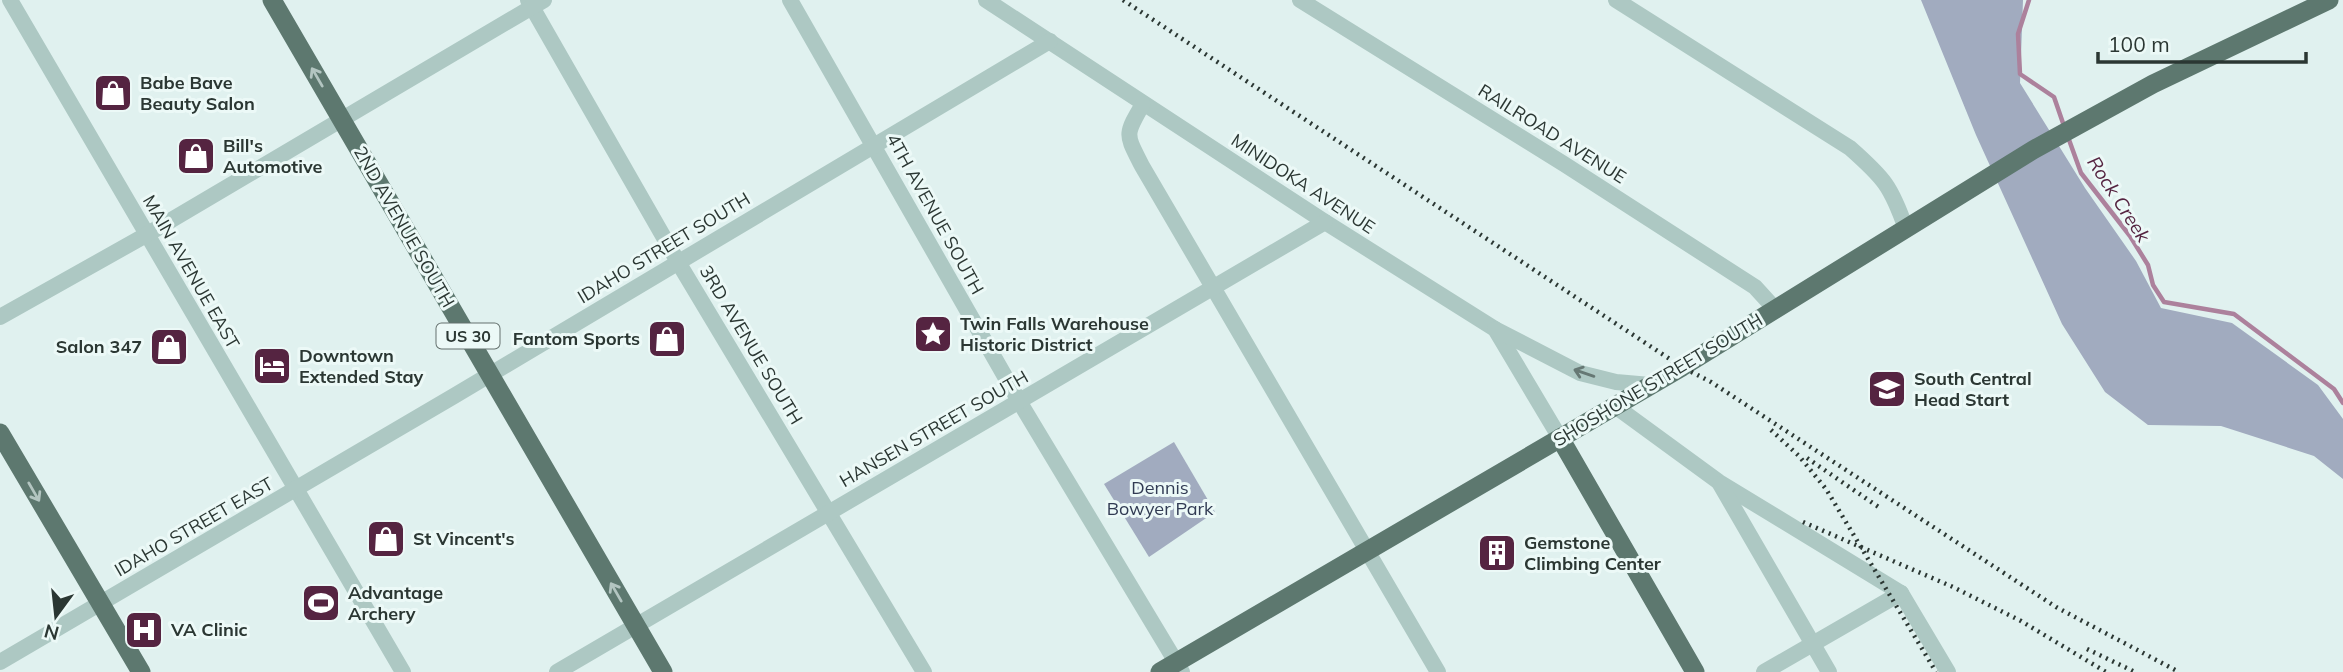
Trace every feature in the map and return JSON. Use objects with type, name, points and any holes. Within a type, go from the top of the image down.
[{"type":"main road","name":"2ND AVENUE SOUTH","points":[[272,0],[663,672]]},
{"type":"main road","name":"SHOSHONE STREET SOUTH","points":[[1173,669],[1368,550],[1776,310],[2033,150],[2152,84],[2329,0]]},
{"type":"main road","points":[[0,433],[141,672]]},
{"type":"main road","points":[[1560,438],[1695,672]]},
{"type":"street","name":"MAIN AVENUE EAST","points":[[10,0],[146,235],[298,488],[403,672]]},
{"type":"street","name":"4TH AVENUE SOUTH","points":[[790,0],[1173,669]]},
{"type":"street","name":"MINIDOKA AVENUE","points":[[986,0],[1325,222],[1495,329],[1560,438]]},
{"type":"street","name":"RAILROAD AVENUE","points":[[1300,0],[1755,287],[1776,310]]},
{"type":"street","points":[[1616,0],[1850,148],[1882,176],[1911,226]]},
{"type":"street","points":[[0,317],[146,235],[535,2]]},
{"type":"street","name":"3RD AVENUE SOUTH","points":[[535,2],[678,262],[924,672]]},
{"type":"street","name":"IDAHO STREET SOUTH","points":[[298,488],[1050,41]]},
{"type":"street","points":[[1143,104],[1129,128],[1128,138],[1438,672]]},
{"type":"street","name":"HANSEN STREET SOUTH","points":[[557,672],[1325,222]]},
{"type":"street","points":[[1495,329],[1580,373],[1616,382],[1650,385]]},
{"type":"street","points":[[1615,406],[1719,482],[1901,593],[1948,672]]},
{"type":"street","points":[[1719,482],[1829,672]]},
{"type":"street","name":"IDAHO STREET EAST","points":[[0,662],[298,488]]},
{"type":"street","points":[[1765,672],[1901,593]]},
{"type":"green space","points":[[1921,0],[2023,0],[2020,83],[2085,188],[2136,261],[2161,308],[2232,323],[2318,385],[2343,419],[2343,479],[2314,456],[2221,426],[2148,425],[2105,392],[2062,324],[1976,135]]},
{"type":"green space","name":"Dennis Bowyer Park","points":[[1174,442],[1215,512],[1149,557],[1104,484]]},
{"type":"waterway","name":"Rock Creek","points":[[2029,0],[2018,34],[2020,74],[2054,97],[2064,126]]},
{"type":"waterway","name":"Rock Creek","points":[[2068,137],[2081,173],[2130,236],[2148,265],[2153,285],[2164,302],[2234,314],[2334,389],[2343,403]]},
{"type":"railway","points":[[1123,0],[1682,367],[1711,382],[2056,607],[2179,672]]},
{"type":"railway","points":[[1771,430],[1799,456],[1826,489],[1936,672]]},
{"type":"railway","points":[[1807,458],[1880,508]]},
{"type":"railway","points":[[1803,522],[1953,587],[2021,621],[2106,672]]},
{"type":"railway","points":[[2087,649],[2135,672]]},
{"type":"place","name":"Babe Bave Beauty Salon","points":[[113,93]]},
{"type":"place","name":"Bill's Automotive","points":[[196,156]]},
{"type":"place","name":"Twin Falls Warehouse Historic District","points":[[933,334]]},
{"type":"place","name":"Fantom Sports","points":[[667,339]]},
{"type":"place","name":"Salon 347","points":[[169,347]]},
{"type":"place","name":"Downtown Extended Stay","points":[[272,366]]},
{"type":"place","name":"South Central Head Start","points":[[1887,389]]},
{"type":"place","name":"St Vincent's","points":[[386,539]]},
{"type":"place","name":"Gemstone Climbing Center","points":[[1497,553]]},
{"type":"place","name":"Advantage Archery","points":[[321,603]]},
{"type":"place","name":"VA Clinic","points":[[144,630]]}]
